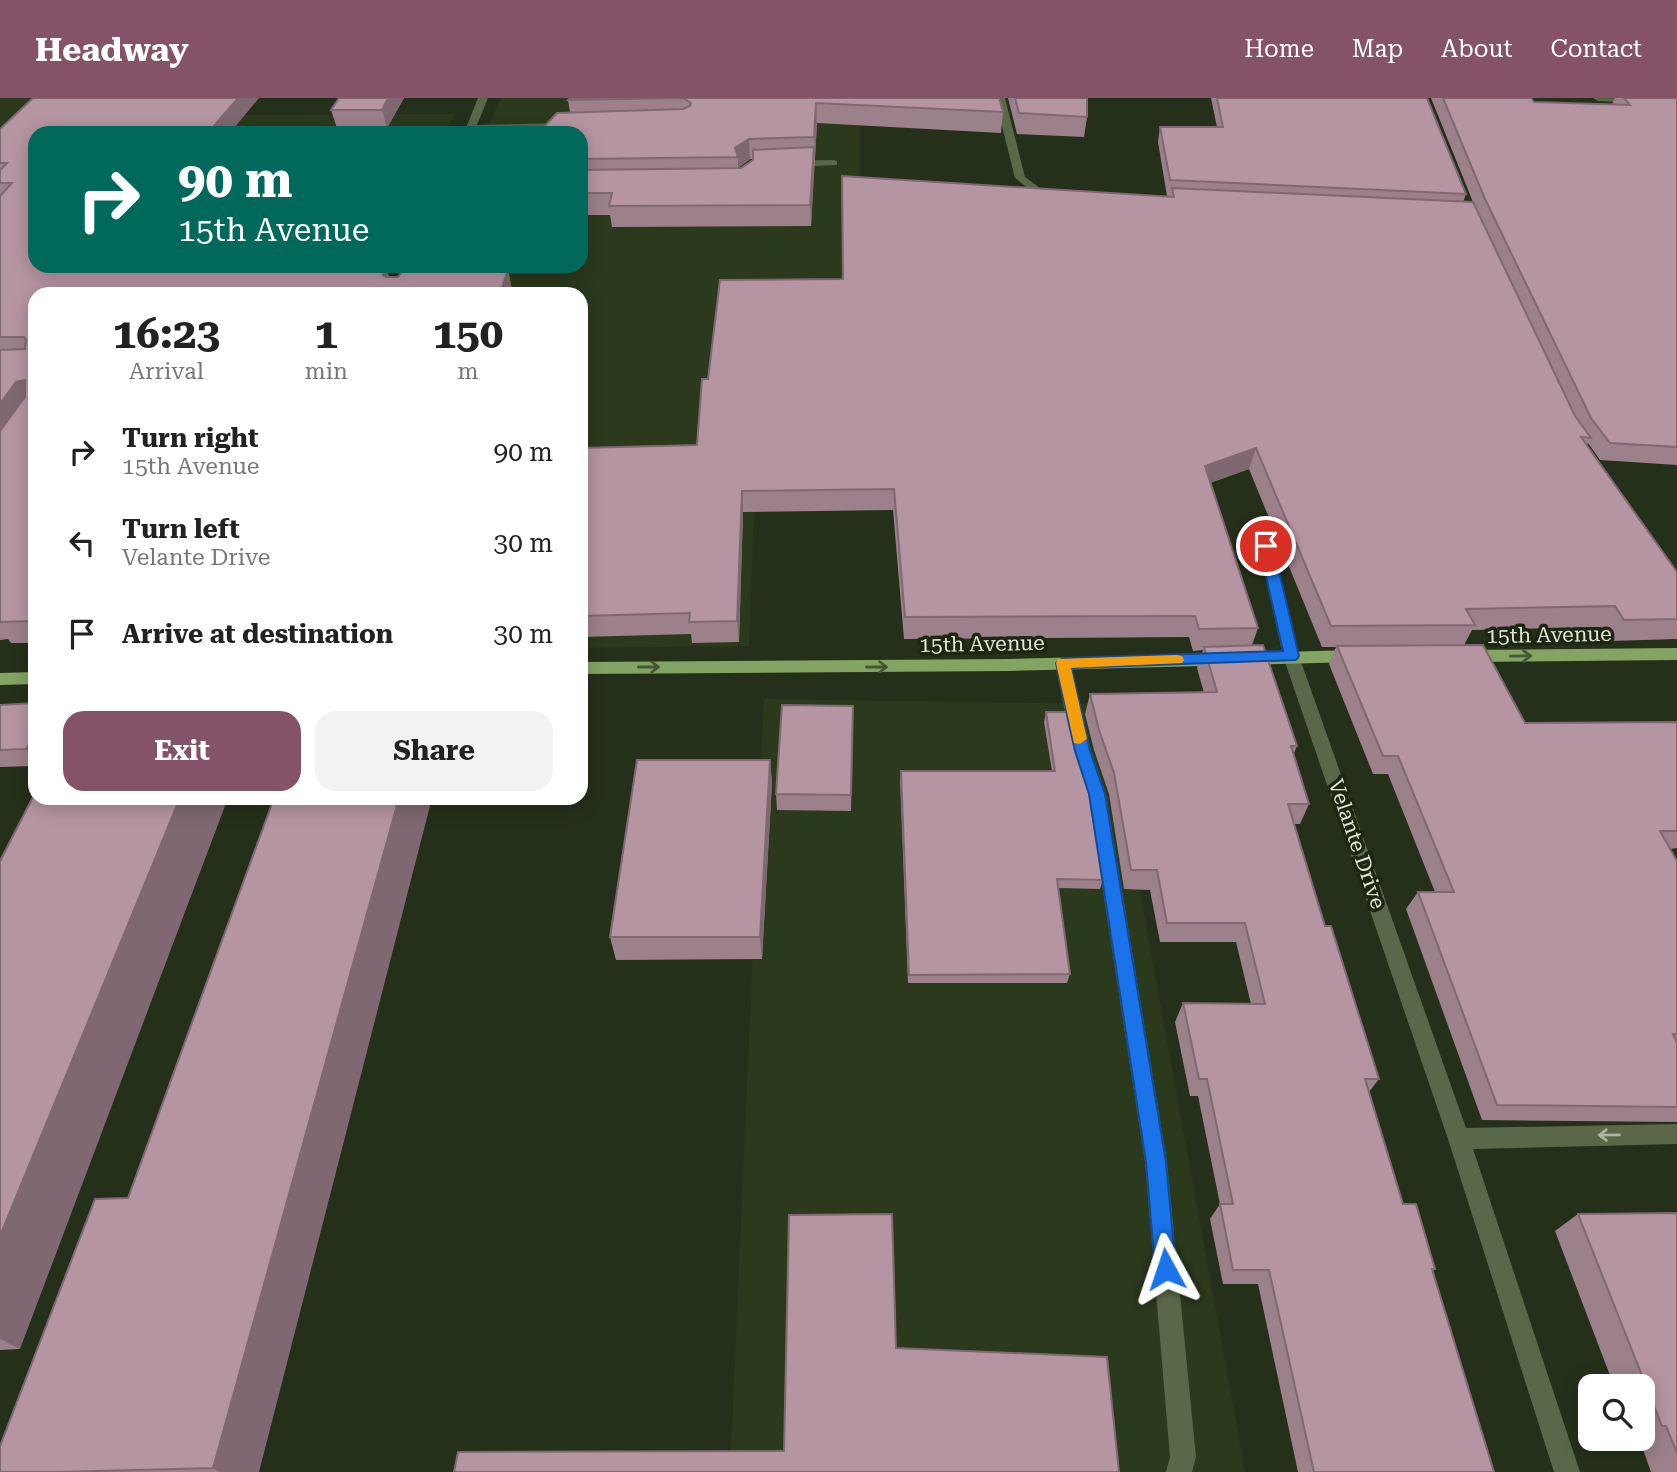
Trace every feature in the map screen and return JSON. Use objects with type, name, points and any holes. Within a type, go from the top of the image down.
[{"type":"main road","name":"15th Avenue","points":[[1450,656],[1677,654]]},
{"type":"main road","name":"15th Avenue","points":[[588,668],[1063,663],[1370,656]]},
{"type":"main road","points":[[0,679],[28,678]]},
{"type":"street","points":[[472,126],[483,98]]},
{"type":"street","points":[[1000,98],[1020,178],[1037,190],[1072,197]]},
{"type":"street","points":[[1598,98],[1677,102]]},
{"type":"street","points":[[778,165],[834,163]]},
{"type":"street","name":"Velante Drive","points":[[1266,546],[1291,656],[1459,1139],[1567,1472]]},
{"type":"street","points":[[1063,663],[1082,751],[1097,794],[1156,1162],[1183,1457],[1179,1472]]},
{"type":"street","points":[[1459,1139],[1677,1134]]},
{"type":"shaded area","points":[[0,98],[91,98],[81,112],[245,115],[455,114],[449,126],[28,126],[28,142],[0,180]]},
{"type":"shaded area","points":[[501,98],[860,98],[860,187],[876,296],[762,298],[749,646],[588,648],[588,287],[426,287],[431,273],[588,273],[588,126],[488,126]]},
{"type":"shaded area","points":[[764,699],[1106,704],[1245,1472],[730,1472]]},
{"type":"building","points":[[33,98],[238,98],[214,126],[28,126],[28,273],[384,273],[386,277],[398,277],[401,273],[507,273],[502,287],[28,287],[28,621],[0,622],[0,431],[25,397],[25,380],[16,382],[0,404],[0,350],[25,349],[26,340],[24,337],[0,337],[0,196],[12,183],[0,183],[0,170],[7,163],[0,163],[0,129]]},
{"type":"building","points":[[339,98],[388,98],[382,110],[331,110]]},
{"type":"building","points":[[570,98],[683,98],[568,100]]},
{"type":"building","points":[[683,98],[999,98],[1003,112],[816,103],[814,137],[749,139],[735,148],[738,157],[588,159],[588,126],[545,126],[557,113],[683,109],[691,103]]},
{"type":"building","points":[[1015,98],[1087,98],[1087,117],[1019,113]]},
{"type":"building","points":[[1217,98],[1427,98],[1466,194],[1170,180],[1160,127],[1223,127]]},
{"type":"building","points":[[1443,98],[1531,98],[1534,102],[1630,105],[1624,98],[1677,98],[1677,447],[1610,443],[1591,418],[1485,199]]},
{"type":"building","points":[[814,147],[810,205],[609,206],[612,193],[588,193],[588,170],[741,168],[753,160],[753,150]]},
{"type":"building","points":[[842,176],[1174,197],[1172,188],[1473,202],[1575,416],[1591,438],[1581,437],[1677,572],[1677,619],[1624,620],[1615,606],[1466,609],[1475,625],[1331,626],[1256,448],[1205,466],[1258,628],[1199,629],[1195,616],[905,617],[894,489],[742,491],[737,621],[689,622],[690,613],[588,616],[588,448],[697,445],[702,379],[708,379],[720,280],[843,279]]},
{"type":"building","points":[[1263,645],[1297,746],[1291,746],[1309,804],[1288,804],[1325,926],[1331,926],[1379,1079],[1365,1079],[1403,1204],[1416,1204],[1435,1269],[1432,1269],[1494,1472],[1314,1472],[1269,1270],[1233,1270],[1220,1204],[1233,1204],[1207,1079],[1199,1079],[1183,1003],[1265,1004],[1245,923],[1167,923],[1157,870],[1131,870],[1114,773],[1090,694],[1217,692],[1204,647]]},
{"type":"building","points":[[1483,645],[1525,723],[1677,722],[1677,831],[1660,831],[1677,861],[1677,1034],[1673,1034],[1677,1043],[1677,1107],[1497,1105],[1418,892],[1454,892],[1398,756],[1383,756],[1337,646]]},
{"type":"building","points":[[28,703],[26,749],[0,750],[0,705]]},
{"type":"building","points":[[782,705],[853,706],[851,795],[776,794]]},
{"type":"building","points":[[1046,712],[1066,712],[1088,785],[1103,880],[1057,879],[1070,974],[909,975],[901,771],[1055,771]]},
{"type":"building","points":[[637,760],[770,760],[760,937],[610,937]]},
{"type":"building","points":[[29,805],[177,805],[0,1236],[0,861]]},
{"type":"building","points":[[271,805],[397,805],[213,1468],[0,1472],[0,1446],[95,1199],[128,1198]]},
{"type":"building","points":[[1677,1213],[1677,1453],[1655,1408],[1655,1374],[1641,1374],[1578,1214]]},
{"type":"building","points":[[892,1214],[896,1348],[1107,1357],[1119,1472],[454,1472],[458,1452],[784,1451],[789,1215]]},
{"type":"slow traffic","points":[[1080,739],[1063,663],[1177,660]]},
{"type":"route","points":[[1166,1269],[1156,1162],[1097,794],[1082,751],[1063,663],[1291,656],[1266,546]]}]
